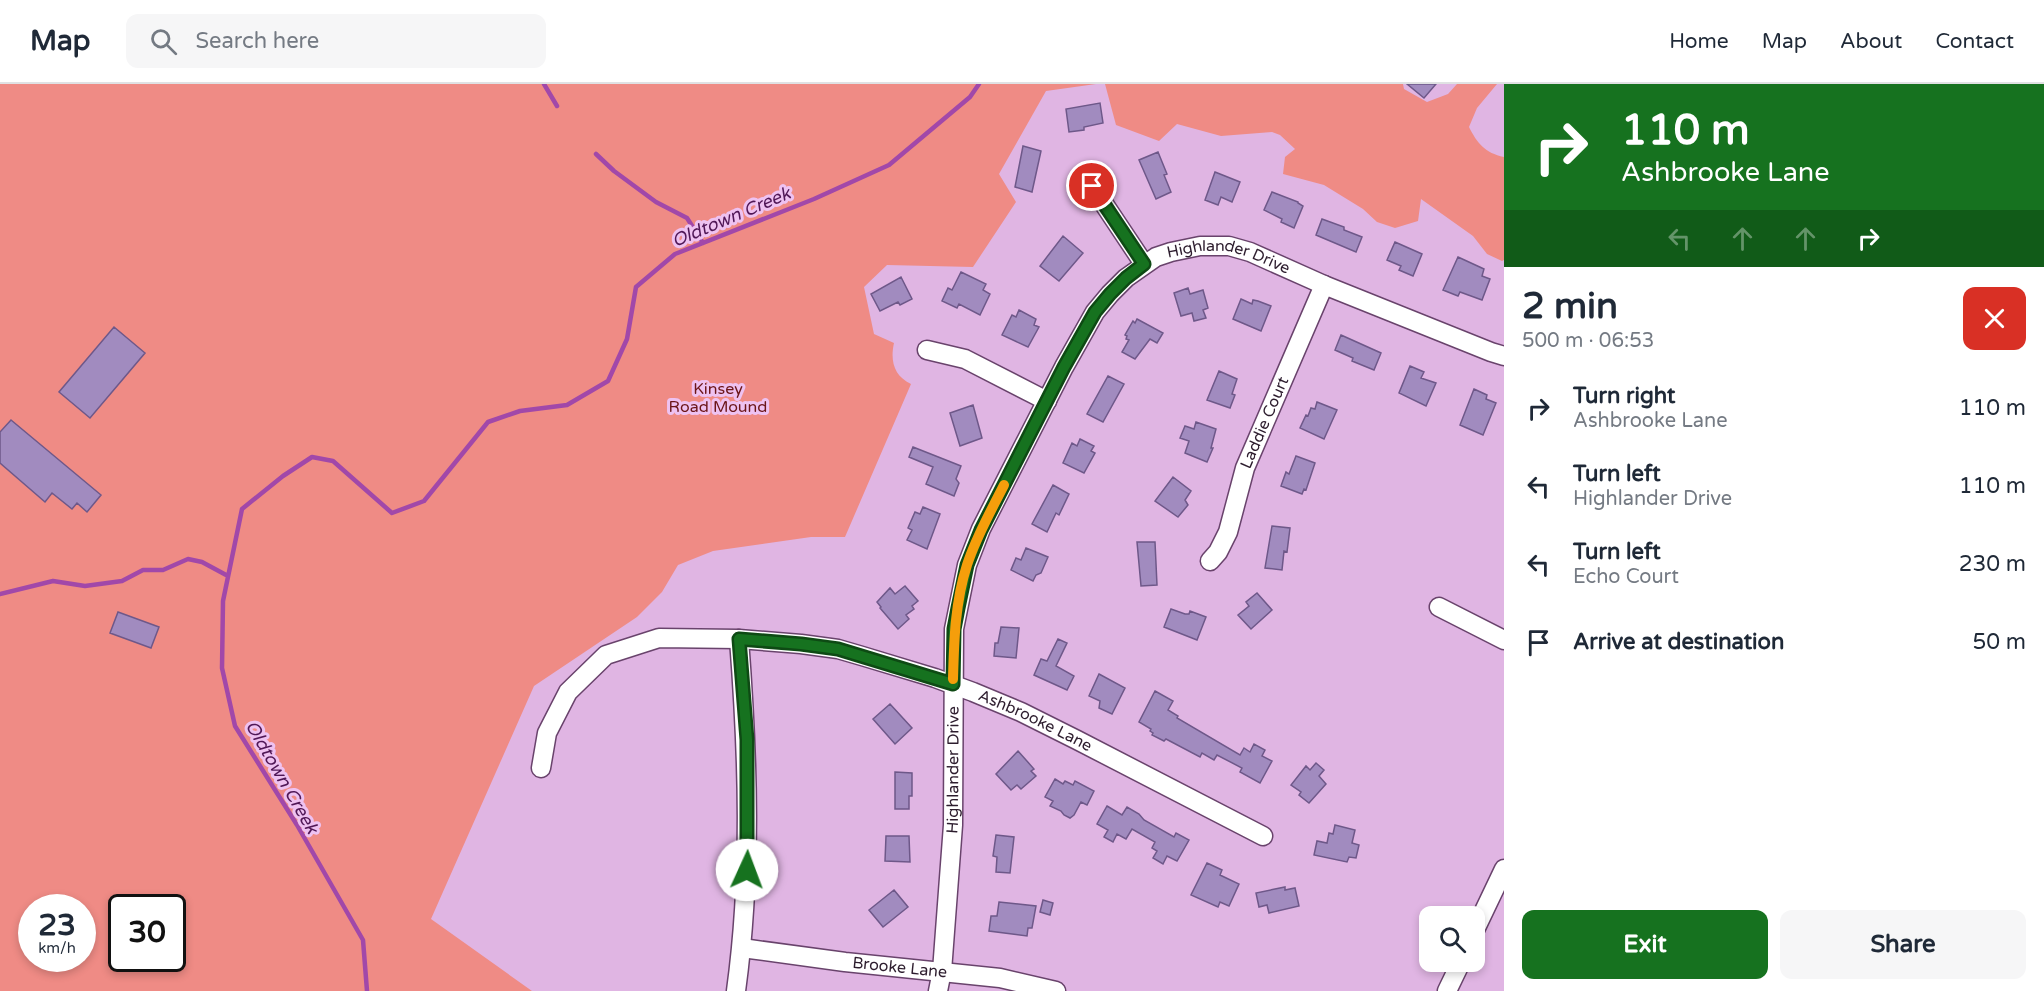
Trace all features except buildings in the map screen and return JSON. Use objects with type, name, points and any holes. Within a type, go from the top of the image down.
[{"type":"street","points":[[1092,186],[1144,264]]},
{"type":"street","name":"Highlander Drive","points":[[938,991],[942,971],[953,825],[954,629],[967,565],[981,530],[1047,401],[1095,312],[1110,294],[1144,264],[1171,252],[1200,246],[1229,246],[1250,252],[1324,285],[1504,356]]},
{"type":"street","name":"Laddie Court","points":[[1210,561],[1218,552],[1228,532],[1245,468],[1324,285]]},
{"type":"street","points":[[927,350],[965,359],[1047,401]]},
{"type":"street","points":[[1438,607],[1504,640]]},
{"type":"street","name":"Ashbrooke Lane","points":[[541,768],[547,733],[568,692],[606,655],[659,638],[739,639],[801,644],[838,649],[953,684],[1021,712],[1263,836]]},
{"type":"street","points":[[736,991],[742,948],[748,851],[747,740],[739,639]]},
{"type":"street","points":[[1485,909],[1504,869]]},
{"type":"street","name":"Brooke Lane","points":[[742,948],[845,962],[1000,978],[1056,991]]},
{"type":"street","points":[[1447,991],[1456,972]]},
{"type":"green space","name":"Kinsey Road Mound","points":[[0,84],[1096,84],[1046,91],[999,174],[1016,202],[973,267],[887,265],[864,287],[874,334],[894,343],[893,362],[897,372],[911,384],[845,537],[811,537],[713,551],[678,565],[662,592],[637,617],[534,686],[431,919],[532,991],[0,991]]},
{"type":"green space","points":[[1105,84],[1403,84],[1404,89],[1427,102],[1448,94],[1457,84],[1497,84],[1477,108],[1469,127],[1482,146],[1504,157],[1504,260],[1487,254],[1473,236],[1421,199],[1418,221],[1395,228],[1377,222],[1363,209],[1324,185],[1283,174],[1285,157],[1295,149],[1280,135],[1272,132],[1221,136],[1177,124],[1159,141],[1116,125]]},
{"type":"waterway","points":[[544,84],[557,106]]},
{"type":"waterway","name":"Oldtown Creek","points":[[367,991],[363,940],[297,825],[235,726],[222,668],[223,601],[242,509],[283,476],[312,457],[333,461],[392,513],[424,501],[488,422],[520,411],[567,405],[608,381],[627,339],[636,287],[675,254],[814,199],[889,165],[970,97],[979,84]]},
{"type":"waterway","points":[[596,154],[614,171],[656,202],[687,218],[703,243]]},
{"type":"waterway","points":[[0,594],[53,581],[85,586],[122,581],[143,570],[163,570],[188,559],[202,562],[228,576]]},
{"type":"slow traffic","points":[[953,679],[954,629],[967,565],[981,530],[1004,485]]},
{"type":"route","points":[[747,870],[747,740],[739,639],[838,649],[953,684],[954,629],[967,565],[981,530],[1064,367],[1095,312],[1126,278],[1144,264],[1092,186]]}]
